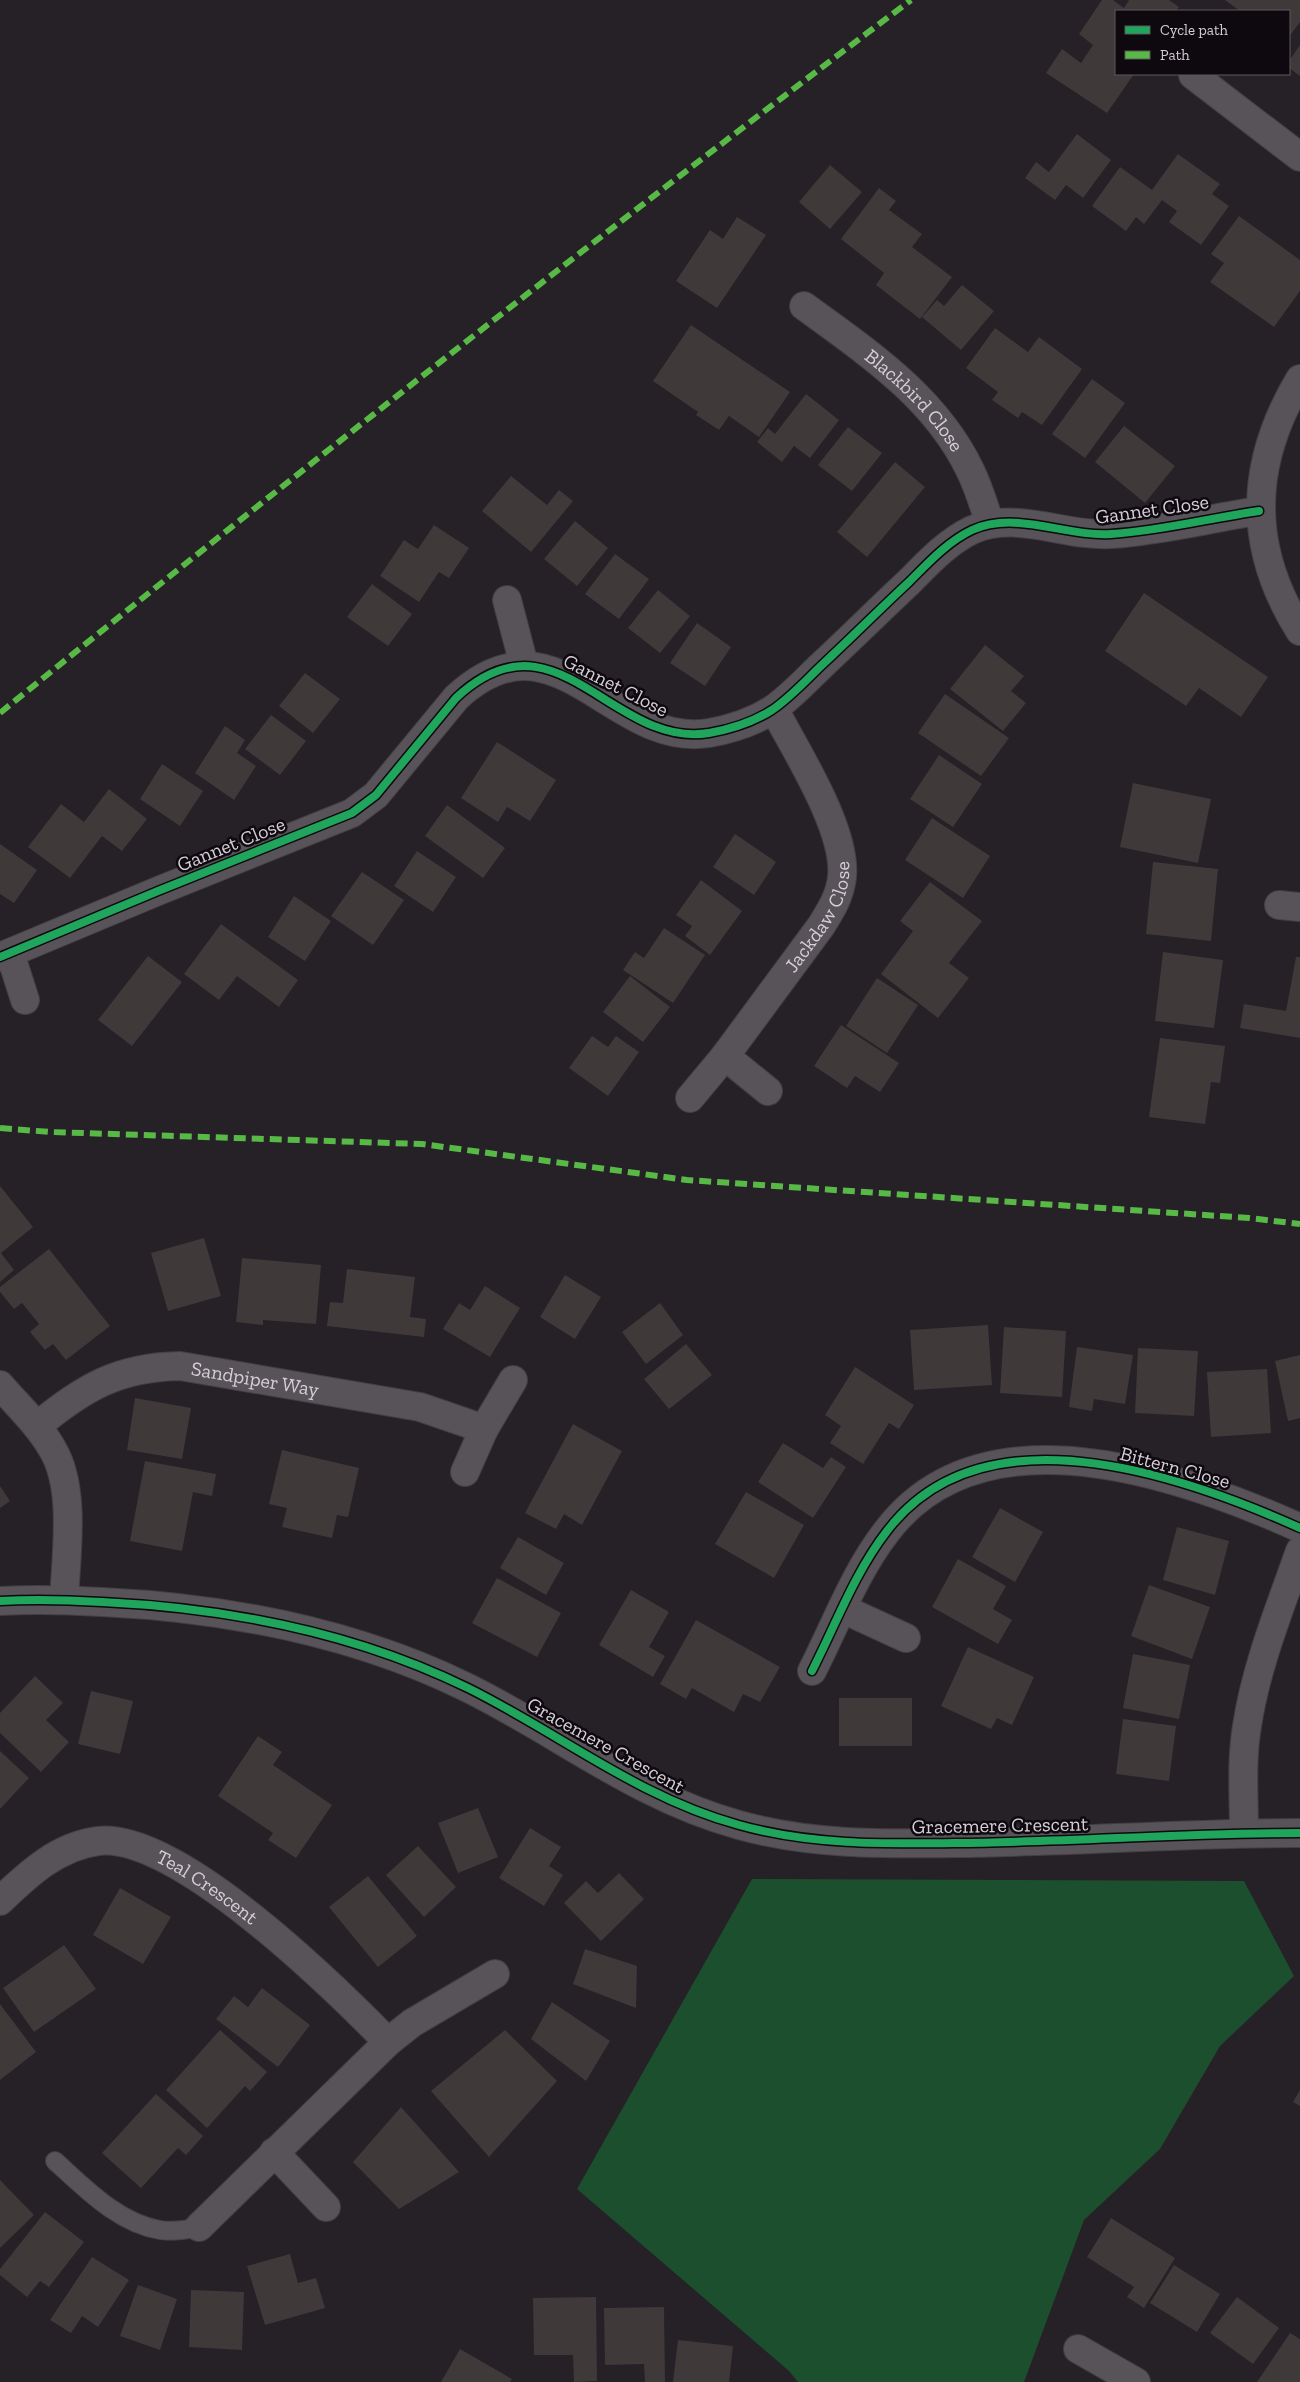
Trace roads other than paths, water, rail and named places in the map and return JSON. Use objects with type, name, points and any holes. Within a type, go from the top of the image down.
[{"type":"street","points":[[1193,76],[1300,157]]},
{"type":"street","name":"Blackbird Close","points":[[804,306],[882,365],[930,409],[970,470],[990,524]]},
{"type":"street","points":[[1300,379],[1279,419],[1271,440],[1261,484],[1260,511],[1266,557],[1273,579],[1284,606],[1300,631]]},
{"type":"street","name":"Gannet Close","points":[[25,1000],[5,955],[352,813],[376,796],[442,712],[466,688],[494,672],[524,665],[540,667],[570,677],[644,721],[681,733],[698,735],[722,731],[740,726],[774,709],[943,549],[972,530],[990,524],[1020,523],[1075,533],[1110,534],[1260,511]]},
{"type":"street","points":[[507,600],[524,665]]},
{"type":"street","name":"Jackdaw Close","points":[[690,1098],[725,1056],[821,926],[834,906],[842,876],[839,847],[826,808],[774,709]]},
{"type":"street","points":[[725,1056],[768,1091]]},
{"type":"street","name":"Sandpiper Way","points":[[37,1426],[88,1388],[130,1372],[154,1367],[180,1366],[420,1408],[484,1429]]},
{"type":"street","points":[[465,1472],[484,1429],[513,1380]]},
{"type":"street","points":[[0,1385],[37,1426],[54,1451],[62,1472],[66,1493],[67,1529],[64,1600]]},
{"type":"street","name":"Bittern Close","points":[[812,1671],[870,1555],[887,1530],[905,1511],[946,1480],[978,1469],[1005,1463],[1039,1461],[1077,1462],[1151,1473],[1226,1496],[1300,1528]]},
{"type":"street","points":[[1244,1833],[1243,1760],[1252,1698],[1262,1660],[1300,1550]]},
{"type":"street","name":"Gracemere Crescent","points":[[0,1601],[64,1600],[145,1604],[259,1618],[305,1629],[406,1661],[471,1689],[625,1778],[674,1802],[738,1825],[797,1839],[859,1843],[996,1843],[1244,1833],[1300,1833]]},
{"type":"street","points":[[843,1610],[906,1638]]},
{"type":"street","name":"Teal Crescent","points":[[0,1901],[43,1863],[62,1852],[99,1841],[120,1842],[137,1846],[162,1856],[188,1871],[254,1920],[335,1989],[388,2042]]},
{"type":"street","points":[[199,2228],[274,2152],[388,2042],[412,2023],[495,1974]]},
{"type":"street","points":[[274,2152],[326,2207]]},
{"type":"street","points":[[1078,2349],[1136,2382]]},
{"type":"lane","points":[[55,2161],[101,2202],[131,2220],[159,2230],[178,2231],[199,2228]]}]
